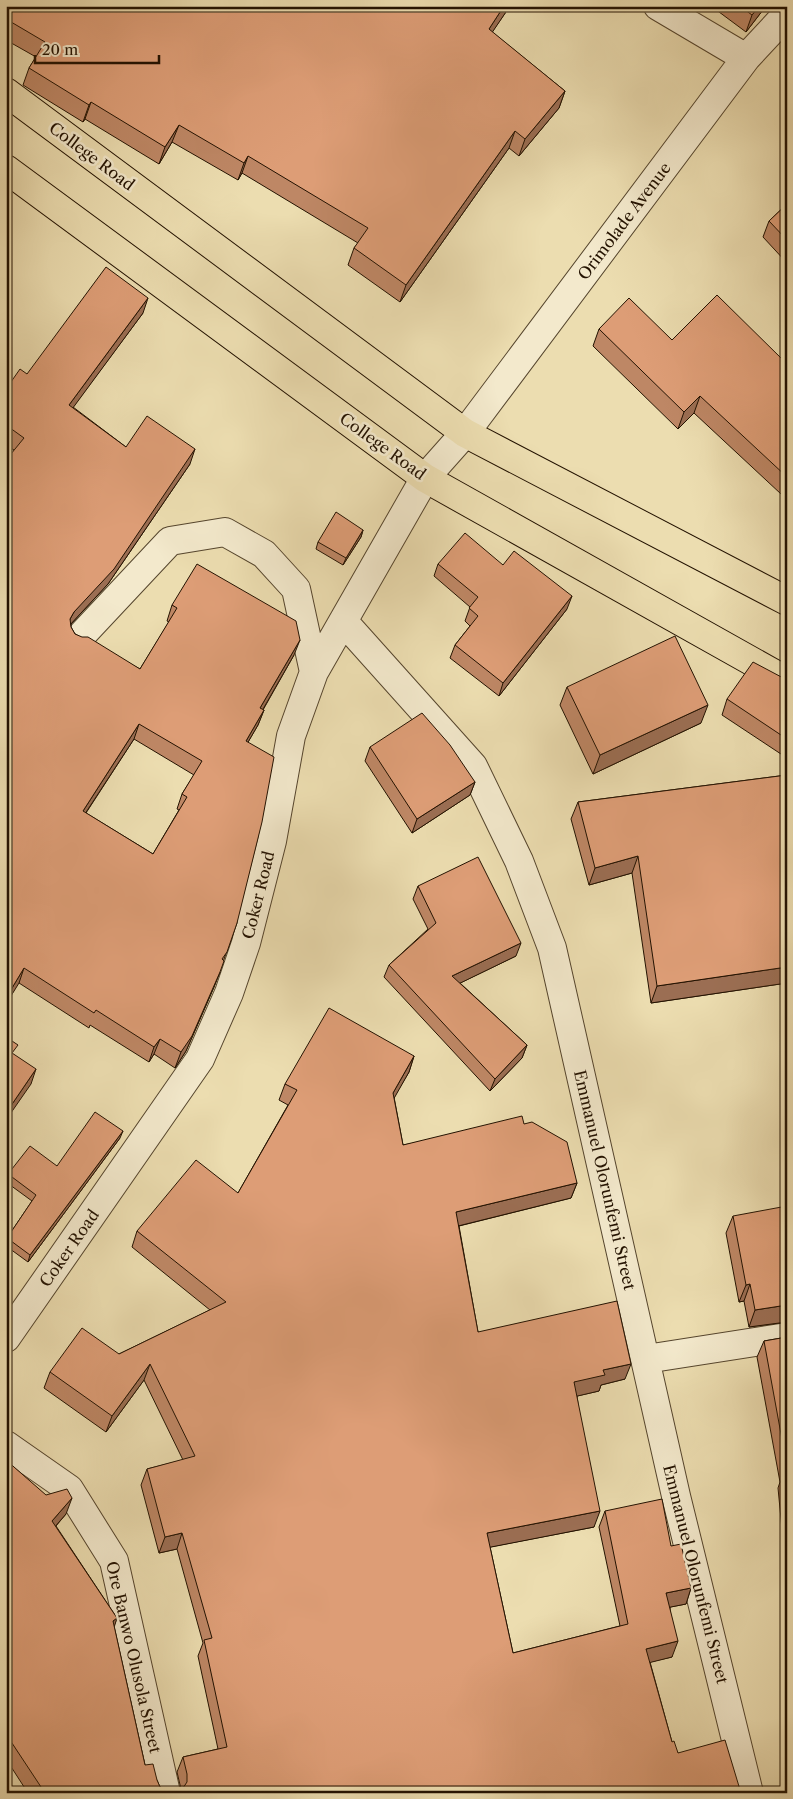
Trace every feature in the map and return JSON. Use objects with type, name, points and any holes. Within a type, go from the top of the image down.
[{"type":"main road","name":"College Road","points":[[6,92],[465,433],[787,600]]},
{"type":"main road","name":"College Road","points":[[6,169],[425,478],[787,680]]},
{"type":"street","points":[[658,6],[746,58]]},
{"type":"street","name":"Orimolade Avenue","points":[[465,433],[746,58],[787,14]]},
{"type":"street","name":"Coker Road","points":[[6,1338],[200,1059],[229,993],[246,943],[272,841],[291,736],[314,672],[425,478],[465,433]]},
{"type":"street","points":[[80,637],[170,541],[226,532],[264,554],[296,590],[314,672]]},
{"type":"street","name":"Emmanuel Olorunfemi Street","points":[[344,622],[473,766],[519,861],[552,948],[676,1496],[749,1793]]},
{"type":"street","points":[[646,1359],[787,1337]]},
{"type":"street","name":"Ore Banwo Olusola Street","points":[[6,1445],[68,1489],[114,1561],[166,1793]]},
{"type":"building","points":[[6,6],[504,6],[489,29],[565,91],[525,139],[515,131],[406,285],[354,248],[368,228],[248,156],[244,163],[179,125],[165,147],[91,102],[89,105],[29,68],[45,42],[6,19]]},
{"type":"building","points":[[740,6],[759,6],[752,15]]},
{"type":"building","points":[[787,204],[787,240],[769,221]]},
{"type":"building","points":[[106,267],[148,298],[69,405],[126,447],[147,416],[195,449],[114,569],[74,612],[70,619],[71,627],[75,634],[88,637],[140,669],[177,608],[172,605],[197,564],[296,621],[300,640],[260,708],[264,710],[246,741],[274,757],[262,822],[237,923],[227,952],[222,959],[224,961],[220,972],[192,1036],[181,1052],[160,1039],[154,1047],[96,1010],[94,1013],[24,968],[6,998],[6,460],[24,438],[6,425],[6,389],[20,369],[27,374]],"holes":[[[139,724],[202,761],[182,794],[187,797],[153,854],[83,811]]]},
{"type":"building","points":[[717,295],[782,359],[787,354],[787,477],[700,396],[684,412],[599,329],[629,298],[672,340]]},
{"type":"building","points":[[336,512],[363,530],[346,558],[318,542]]},
{"type":"building","points":[[465,533],[503,565],[514,551],[572,596],[503,683],[455,645],[478,616],[469,608],[478,597],[438,564]]},
{"type":"building","points":[[675,636],[708,705],[600,755],[567,687]]},
{"type":"building","points":[[753,662],[787,680],[787,739],[727,699]]},
{"type":"building","points":[[422,713],[450,745],[475,782],[417,819],[370,747]]},
{"type":"building","points":[[787,775],[787,967],[657,986],[638,856],[595,868],[578,802]]},
{"type":"building","points":[[478,857],[521,943],[452,976],[527,1045],[495,1079],[389,965],[436,923],[418,886]]},
{"type":"building","points":[[329,1008],[414,1056],[393,1093],[403,1145],[522,1116],[524,1124],[532,1122],[567,1142],[577,1183],[456,1212],[478,1332],[617,1301],[631,1364],[603,1370],[605,1375],[574,1382],[600,1511],[487,1533],[513,1653],[628,1624],[605,1511],[662,1499],[671,1546],[681,1544],[691,1588],[666,1593],[678,1641],[646,1649],[672,1742],[674,1741],[678,1753],[725,1740],[741,1793],[45,1793],[6,1734],[6,1460],[46,1495],[67,1489],[72,1498],[52,1521],[117,1618],[113,1621],[145,1765],[153,1764],[160,1787],[168,1792],[176,1792],[183,1788],[187,1782],[187,1774],[183,1757],[227,1747],[204,1640],[212,1638],[182,1533],[165,1537],[147,1469],[195,1456],[150,1364],[112,1416],[50,1372],[82,1328],[119,1354],[226,1302],[137,1231],[196,1160],[238,1193],[297,1090],[285,1084]]},
{"type":"building","points":[[6,1037],[18,1045],[12,1053],[36,1069],[6,1113]]},
{"type":"building","points":[[95,1112],[123,1131],[30,1255],[7,1238],[36,1195],[8,1174],[30,1146],[57,1166]]},
{"type":"building","points":[[787,1206],[787,1305],[755,1310],[750,1284],[746,1285],[733,1216]]},
{"type":"building","points":[[787,1337],[787,1467],[764,1341]]},
{"type":"building","points":[[784,1471],[787,1471],[787,1496]]}]
